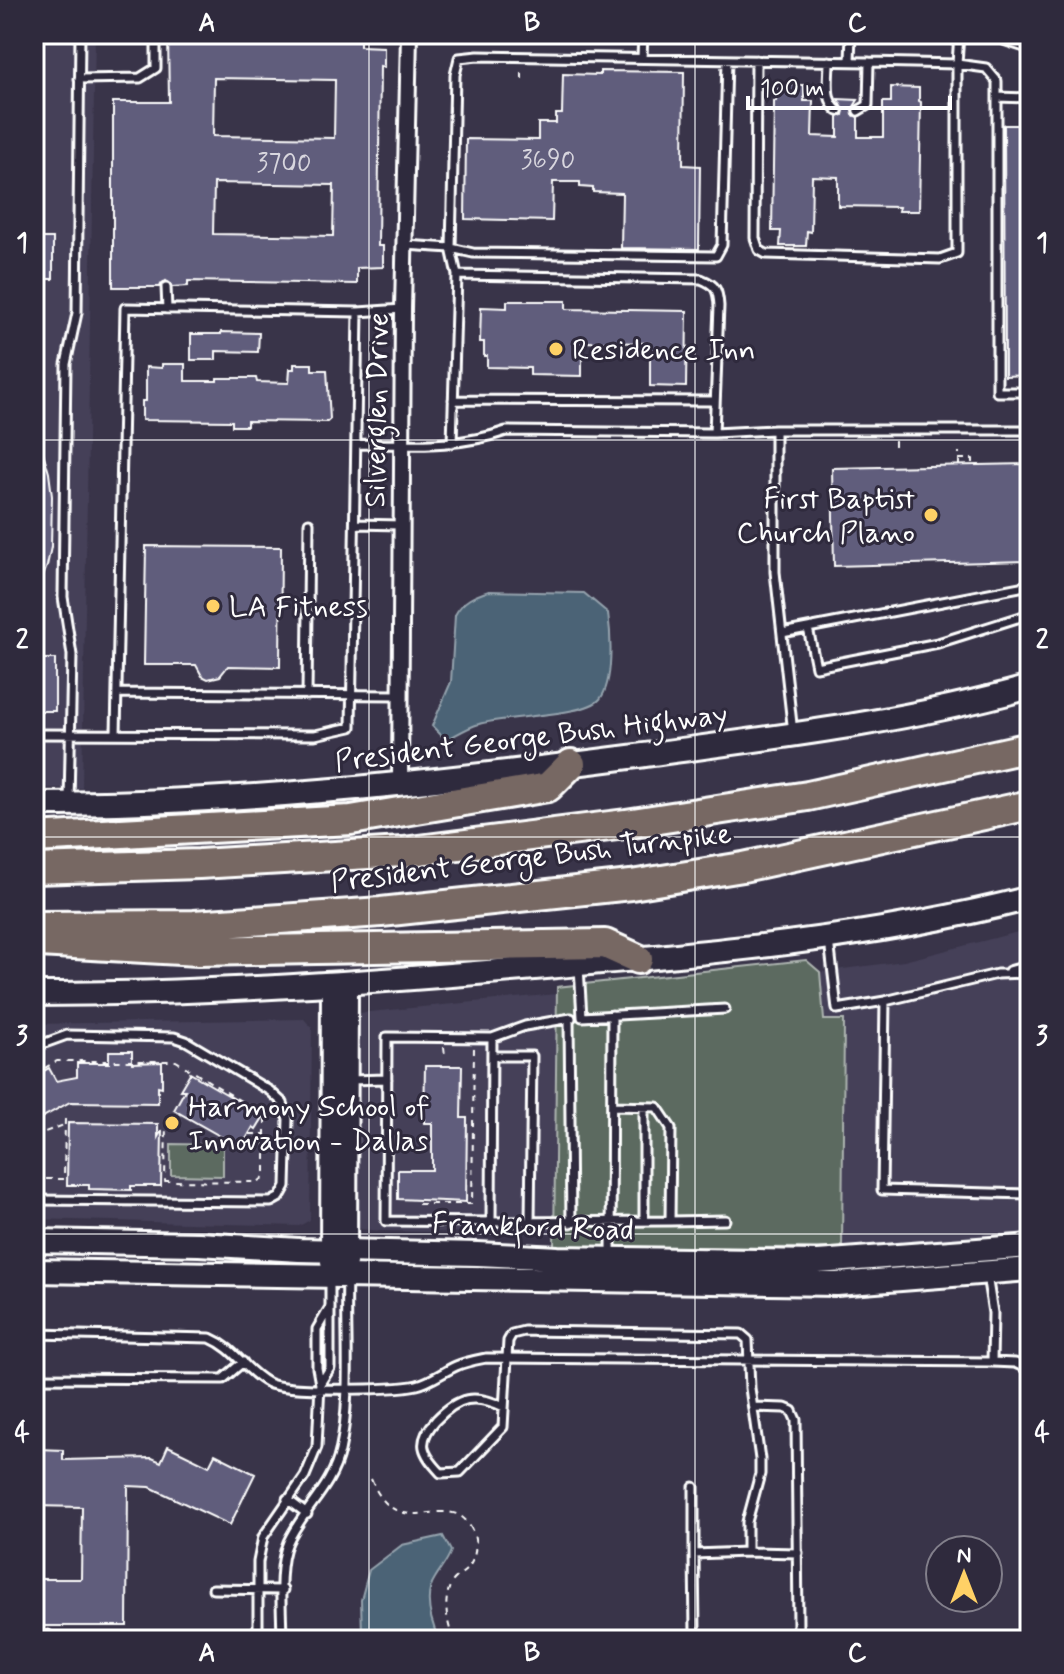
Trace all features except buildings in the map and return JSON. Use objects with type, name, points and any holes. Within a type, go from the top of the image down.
[{"type":"highway","name":"President George Bush Turnpike","points":[[34,869],[199,864],[418,850],[626,824],[808,796],[1030,747]]},
{"type":"highway","points":[[34,838],[351,820],[548,787],[571,764]]},
{"type":"highway","name":"President George Bush Turnpike","points":[[34,926],[194,925],[381,912],[631,885],[743,867],[1030,805]]},
{"type":"highway","points":[[34,942],[198,951],[605,944],[638,959]]},
{"type":"main road","points":[[1009,34],[1030,41]]},
{"type":"main road","name":"President George Bush Highway","points":[[34,804],[247,798],[400,786],[794,735],[928,712],[1030,687]]},
{"type":"main road","points":[[34,994],[148,993],[340,984],[579,965],[828,938],[917,923],[1030,898]]},
{"type":"main road","name":"Frankford Road","points":[[34,1241],[211,1244],[611,1259],[818,1262],[1030,1246]]},
{"type":"main road","name":"Frankford Road","points":[[34,1271],[837,1284],[1030,1269]]},
{"type":"street","name":"Silverglen Drive","points":[[400,786],[403,309],[409,34]]},
{"type":"street","points":[[338,1277],[340,984]]},
{"type":"lane","points":[[69,804],[72,655],[63,597],[66,364],[77,313],[80,34]]},
{"type":"lane","points":[[79,79],[140,78],[156,68],[156,34]]},
{"type":"lane","points":[[642,58],[643,34]]},
{"type":"lane","points":[[850,61],[851,34]]},
{"type":"lane","points":[[756,60],[755,238],[759,250],[766,254],[940,259],[957,253],[959,34]]},
{"type":"lane","points":[[452,443],[457,275],[451,248],[455,75],[459,58],[478,56],[850,61],[957,64],[986,68],[997,81],[997,392],[1030,392]]},
{"type":"lane","points":[[405,245],[473,253],[716,256],[722,245],[727,60]]},
{"type":"lane","points":[[829,61],[829,96],[838,111]]},
{"type":"lane","points":[[858,111],[868,105],[869,62]]},
{"type":"lane","points":[[997,97],[1030,98]]},
{"type":"lane","points":[[457,275],[701,279],[713,283],[718,292],[719,306],[714,433]]},
{"type":"lane","points":[[166,287],[167,309]]},
{"type":"lane","points":[[116,734],[125,308],[358,312],[403,309]]},
{"type":"lane","points":[[34,734],[315,735],[351,727],[358,312]]},
{"type":"lane","points":[[453,400],[715,401]]},
{"type":"lane","points":[[775,430],[775,572],[794,735]]},
{"type":"lane","points":[[356,444],[477,441],[506,431],[1030,430]]},
{"type":"lane","points":[[307,695],[309,523]]},
{"type":"lane","points":[[355,524],[401,525]]},
{"type":"lane","points":[[782,633],[1030,585]]},
{"type":"lane","points":[[808,628],[816,667],[938,643],[1030,614]]},
{"type":"lane","points":[[119,693],[399,695]]},
{"type":"lane","points":[[828,938],[837,1009],[885,1001],[1030,965]]},
{"type":"lane","points":[[579,965],[582,1017]]},
{"type":"lane","points":[[997,974],[1030,973]]},
{"type":"lane","points":[[885,1001],[882,1190],[1030,1194]]},
{"type":"lane","points":[[725,1009],[582,1017],[525,1026],[492,1038],[387,1037],[386,1221],[571,1223],[725,1220]]},
{"type":"lane","points":[[611,1259],[612,1015]]},
{"type":"lane","points":[[569,1019],[571,1223]]},
{"type":"lane","points":[[34,1200],[276,1200],[282,1194],[287,1176],[288,1119],[283,1103],[270,1091],[174,1037],[67,1035],[36,1047]]},
{"type":"lane","points":[[491,1222],[492,1038]]},
{"type":"lane","points":[[492,1056],[532,1056],[530,1222]]},
{"type":"lane","points":[[339,1080],[387,1079]]},
{"type":"lane","points":[[612,1106],[657,1107],[671,1128],[670,1221]]},
{"type":"lane","points":[[644,1107],[644,1221]]},
{"type":"lane","points":[[987,1271],[993,1313],[992,1362]]},
{"type":"lane","points":[[320,1386],[330,1368],[330,1307],[338,1277]]},
{"type":"lane","points":[[282,1640],[287,1543],[328,1483],[340,1453],[345,1388],[338,1277]]},
{"type":"lane","points":[[258,1640],[258,1562],[263,1537],[305,1476],[317,1447],[320,1386],[317,1329],[330,1307]]},
{"type":"lane","points":[[504,1407],[488,1400],[468,1399],[449,1406],[426,1432],[422,1444],[429,1461],[441,1473],[460,1472],[503,1427],[508,1341],[512,1334],[524,1331],[741,1334],[748,1340],[760,1474],[747,1522],[747,1552]]},
{"type":"lane","points":[[34,1334],[210,1338],[234,1351],[270,1384],[289,1389],[320,1386],[381,1389],[419,1385],[458,1365],[486,1358],[992,1362],[1015,1363],[1030,1370]]},
{"type":"lane","points":[[34,1378],[223,1379],[243,1362]]},
{"type":"lane","points":[[753,1407],[785,1408],[792,1411],[796,1420],[798,1626],[792,1640]]},
{"type":"lane","points":[[694,1487],[695,1632],[700,1640]]},
{"type":"lane","points":[[287,1499],[307,1514]]},
{"type":"lane","points":[[694,1554],[798,1553]]},
{"type":"lane","points":[[213,1589],[283,1590]]},
{"type":"path","points":[[895,439],[895,452]]},
{"type":"path","points":[[959,452],[959,466]]},
{"type":"path","points":[[959,459],[973,459],[973,466]]},
{"type":"path","points":[[444,1046],[445,1056]]},
{"type":"path","points":[[418,1204],[472,1204],[474,1046]]},
{"type":"path","points":[[34,1074],[57,1061],[176,1061],[265,1116],[265,1176],[258,1182],[165,1181],[166,1120],[163,1117]]},
{"type":"path","points":[[34,1179],[64,1179],[67,1115]]},
{"type":"path","points":[[34,1136],[65,1125]]},
{"type":"path","points":[[250,1134],[265,1134]]},
{"type":"path","points":[[430,1204],[430,1213]]},
{"type":"path","points":[[371,1479],[383,1502],[394,1511],[419,1516],[439,1511],[452,1512],[463,1518],[471,1528],[476,1545],[473,1559],[467,1569],[455,1577],[447,1599],[448,1627],[454,1640]]},
{"type":"path","points":[[527,1640],[541,1637],[558,1640]]},
{"type":"shaded area","points":[[34,34],[95,34],[82,788],[34,788]]},
{"type":"shaded area","points":[[1030,929],[1030,1234],[842,1248],[844,1021],[823,1020],[820,972],[904,961]]},
{"type":"shaded area","points":[[557,994],[554,1234],[359,1229],[359,1013]]},
{"type":"shaded area","name":"Harmony School of Innovation - Dallas","points":[[304,1019],[312,1028],[310,1220],[299,1226],[34,1219],[34,1024]]},
{"type":"green space","points":[[806,960],[820,972],[824,1020],[844,1020],[842,1248],[554,1247],[557,987]]},
{"type":"green space","points":[[171,1144],[223,1145],[223,1176],[171,1175]]},
{"type":"water","points":[[489,591],[584,593],[608,613],[608,681],[600,699],[592,705],[491,721],[446,740],[432,726],[451,682],[455,615],[469,599]]},
{"type":"water","points":[[443,1536],[451,1551],[429,1593],[431,1617],[439,1640],[365,1640],[361,1600],[369,1570],[402,1545]]},
{"type":"place","name":"Residence Inn","points":[[556,349]]},
{"type":"place","name":"First Baptist Church Plano","points":[[931,515]]},
{"type":"place","name":"LA Fitness","points":[[213,606]]},
{"type":"place","name":"Harmony School of Innovation - Dallas","points":[[172,1123]]}]
